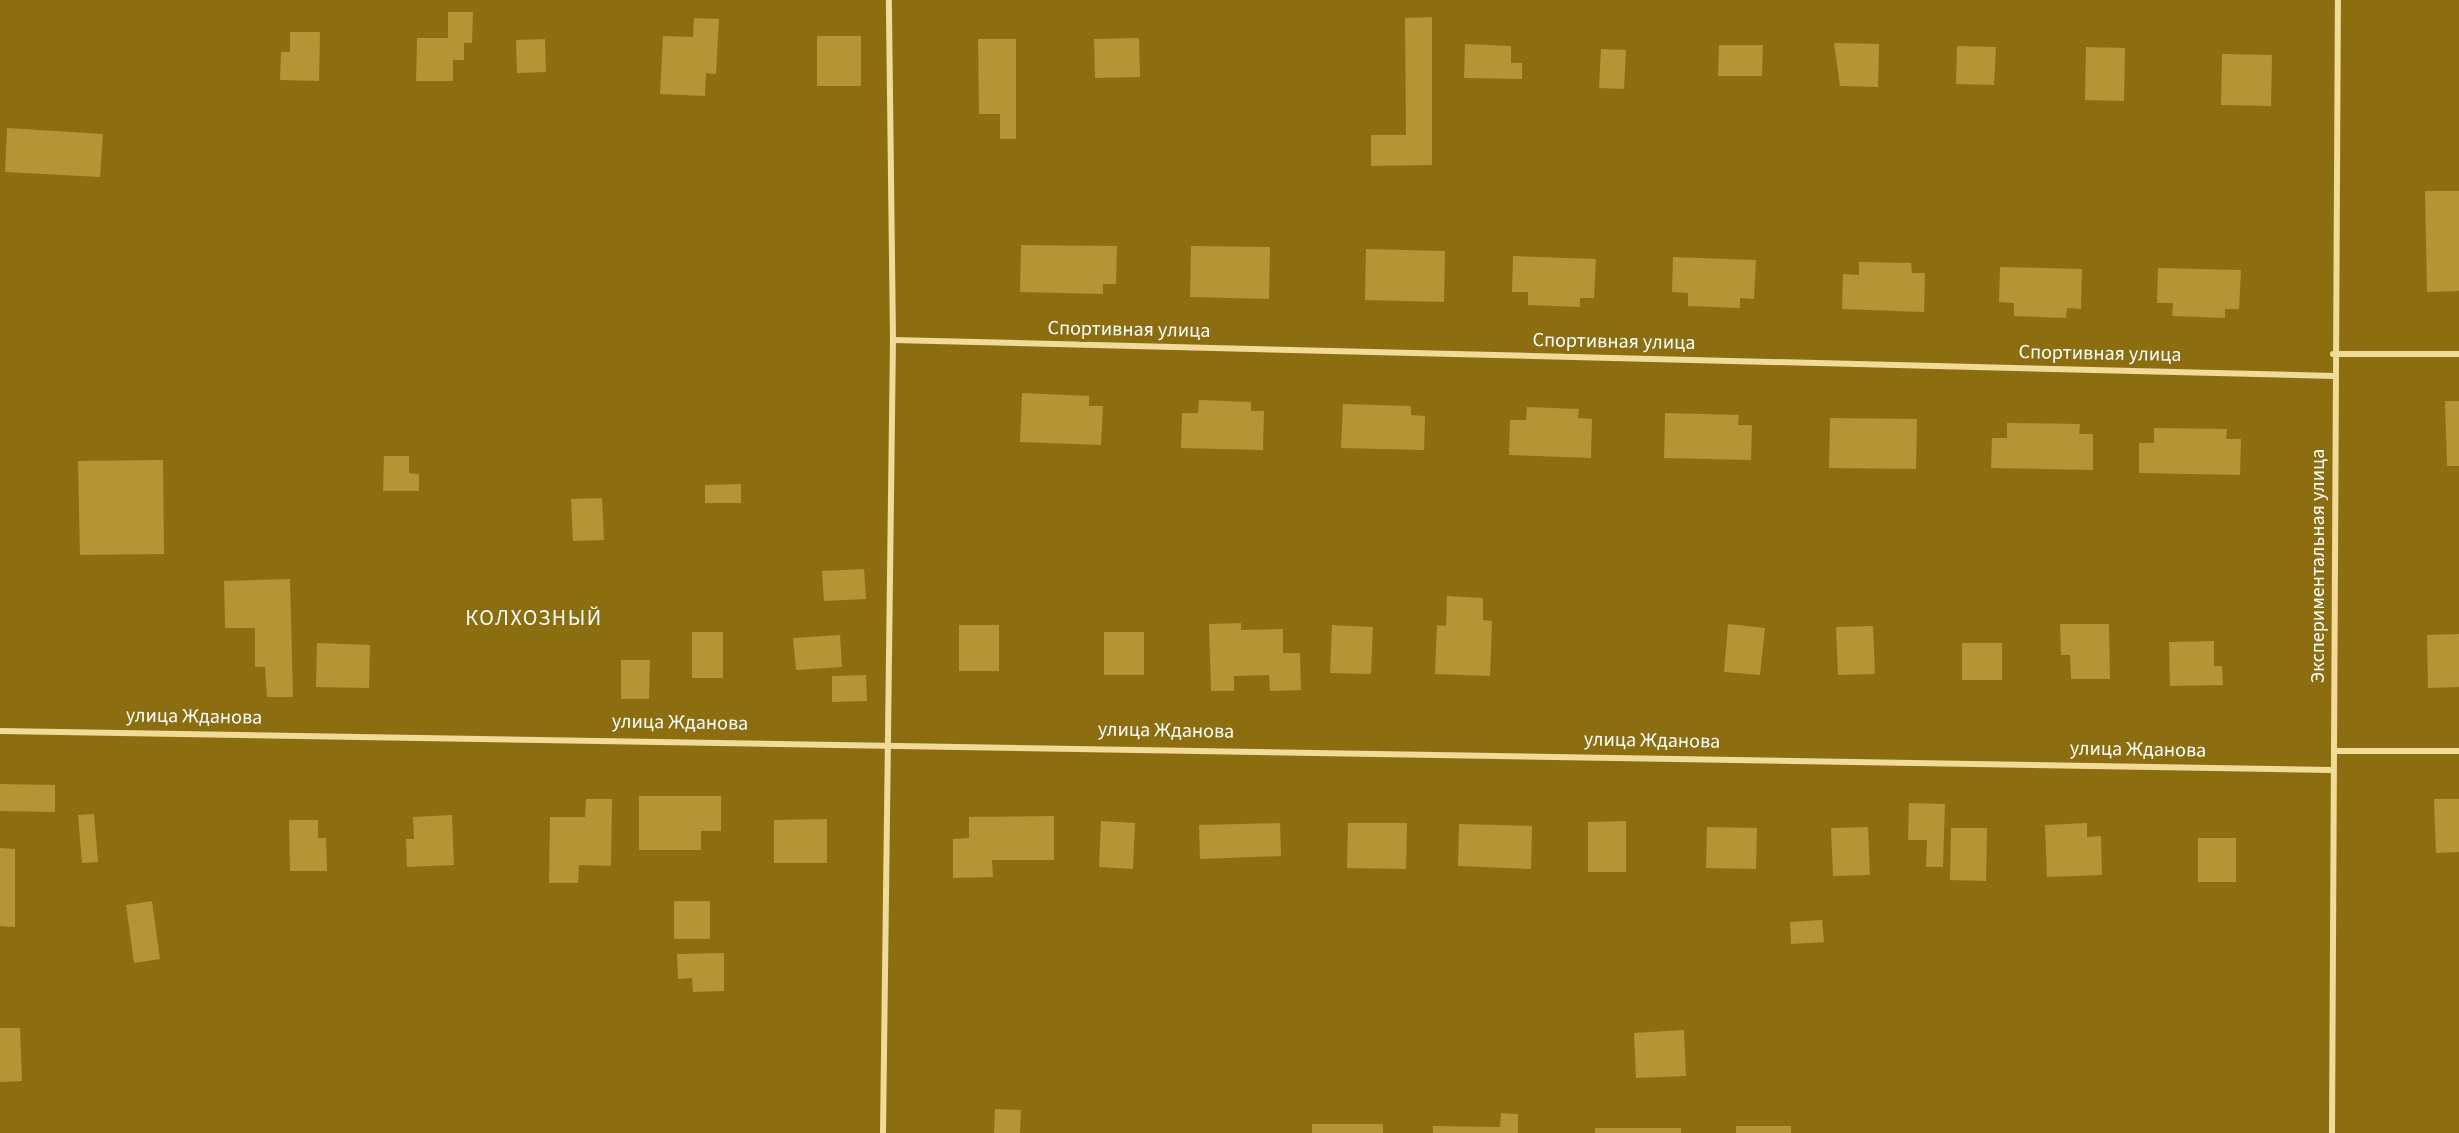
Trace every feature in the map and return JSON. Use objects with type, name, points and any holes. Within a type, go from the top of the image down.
[{"type":"street","points":[[883,1133],[893,340],[889,0]]},
{"type":"street","name":"Экспериментальная улица","points":[[2332,1133],[2335,376],[2333,354],[2338,0]]},
{"type":"street","name":"Спортивная улица","points":[[893,340],[2335,376]]},
{"type":"street","points":[[2333,354],[2459,354]]},
{"type":"street","name":"улица Жданова","points":[[0,731],[888,742],[2332,770]]},
{"type":"street","points":[[2334,751],[2459,751]]},
{"type":"building","points":[[448,12],[473,12],[472,43],[464,43],[464,60],[453,60],[453,81],[416,81],[417,38],[448,38]]},
{"type":"building","points":[[1432,17],[1432,165],[1371,166],[1371,135],[1406,135],[1405,18]]},
{"type":"building","points":[[694,18],[719,19],[716,74],[706,73],[705,96],[660,94],[663,36],[693,37]]},
{"type":"building","points":[[290,32],[320,32],[319,81],[280,80],[281,52],[290,52]]},
{"type":"building","points":[[817,36],[861,36],[861,86],[817,86]]},
{"type":"building","points":[[1139,38],[1140,77],[1095,78],[1094,39]]},
{"type":"building","points":[[545,39],[546,72],[517,73],[516,40]]},
{"type":"building","points":[[978,39],[1016,39],[1016,139],[1000,139],[1000,114],[979,114]]},
{"type":"building","points":[[1834,43],[1879,44],[1878,87],[1840,86]]},
{"type":"building","points":[[1465,44],[1511,46],[1511,63],[1522,63],[1522,79],[1464,78]]},
{"type":"building","points":[[1719,45],[1763,45],[1762,76],[1718,76]]},
{"type":"building","points":[[1957,46],[1996,47],[1994,85],[1956,84]]},
{"type":"building","points":[[2086,47],[2125,48],[2124,101],[2085,100]]},
{"type":"building","points":[[1601,49],[1626,50],[1624,89],[1599,88]]},
{"type":"building","points":[[2222,54],[2272,55],[2271,106],[2221,105]]},
{"type":"building","points":[[7,128],[103,134],[100,177],[5,172]]},
{"type":"building","points":[[2425,191],[2459,191],[2459,291],[2427,292]]},
{"type":"building","points":[[1021,245],[1117,246],[1116,284],[1103,284],[1103,294],[1020,292]]},
{"type":"building","points":[[1191,246],[1270,247],[1269,299],[1190,297]]},
{"type":"building","points":[[1366,249],[1445,251],[1444,302],[1365,300]]},
{"type":"building","points":[[1513,256],[1596,259],[1594,298],[1580,298],[1580,307],[1528,305],[1528,292],[1512,292]]},
{"type":"building","points":[[1673,257],[1756,260],[1754,299],[1740,298],[1740,308],[1688,306],[1688,293],[1672,292]]},
{"type":"building","points":[[1859,262],[1911,263],[1912,273],[1925,273],[1924,312],[1842,309],[1843,274],[1859,275]]},
{"type":"building","points":[[2000,267],[2082,269],[2081,309],[2067,308],[2066,318],[2014,316],[2014,303],[1999,302]]},
{"type":"building","points":[[2158,268],[2241,270],[2239,309],[2225,309],[2225,318],[2172,316],[2173,303],[2157,303]]},
{"type":"building","points":[[1022,393],[1089,396],[1089,406],[1103,406],[1101,445],[1020,442]]},
{"type":"building","points":[[1199,400],[1251,402],[1251,411],[1264,411],[1263,450],[1181,448],[1182,413],[1198,413]]},
{"type":"building","points":[[2445,401],[2459,401],[2459,466],[2447,466]]},
{"type":"building","points":[[1343,404],[1411,406],[1411,415],[1425,416],[1424,450],[1341,448]]},
{"type":"building","points":[[1527,407],[1579,409],[1578,418],[1592,419],[1591,458],[1509,455],[1510,420],[1526,420]]},
{"type":"building","points":[[1665,413],[1739,415],[1738,425],[1752,425],[1751,460],[1664,458]]},
{"type":"building","points":[[1830,418],[1917,419],[1916,469],[1829,468]]},
{"type":"building","points":[[2007,423],[2080,424],[2079,434],[2093,434],[2093,470],[1991,468],[1992,438],[2007,438]]},
{"type":"building","points":[[2154,428],[2227,429],[2226,439],[2241,439],[2240,475],[2139,473],[2139,443],[2154,443]]},
{"type":"building","points":[[384,456],[409,456],[409,473],[419,474],[419,491],[383,491]]},
{"type":"building","points":[[163,460],[164,554],[80,555],[78,461]]},
{"type":"building","points":[[741,484],[741,503],[705,503],[705,485]]},
{"type":"building","points":[[602,498],[604,540],[573,541],[571,499]]},
{"type":"building","points":[[864,569],[866,599],[824,601],[822,571]]},
{"type":"building","points":[[290,579],[293,697],[267,697],[265,667],[255,667],[255,628],[225,628],[224,581]]},
{"type":"building","points":[[1447,596],[1483,598],[1483,620],[1492,621],[1490,676],[1435,674],[1437,625],[1446,626]]},
{"type":"building","points":[[1241,623],[1241,630],[1283,629],[1283,653],[1300,653],[1301,690],[1270,691],[1269,675],[1234,676],[1234,691],[1211,691],[1209,624]]},
{"type":"building","points":[[1728,624],[1765,628],[1760,675],[1724,672]]},
{"type":"building","points":[[2060,624],[2109,624],[2110,679],[2071,679],[2070,655],[2061,655]]},
{"type":"building","points":[[959,625],[999,625],[999,671],[959,671]]},
{"type":"building","points":[[1332,625],[1373,627],[1371,674],[1330,673]]},
{"type":"building","points":[[1873,626],[1875,674],[1838,675],[1836,627]]},
{"type":"building","points":[[692,632],[723,632],[723,678],[692,678]]},
{"type":"building","points":[[1104,632],[1144,632],[1144,675],[1104,675]]},
{"type":"building","points":[[2459,634],[2459,687],[2428,688],[2427,635]]},
{"type":"building","points":[[840,635],[842,667],[796,670],[793,638]]},
{"type":"building","points":[[2214,641],[2214,666],[2222,666],[2223,685],[2170,686],[2169,642]]},
{"type":"building","points":[[317,643],[370,645],[369,688],[316,687]]},
{"type":"building","points":[[1962,643],[2002,643],[2002,680],[1962,680]]},
{"type":"building","points":[[621,660],[650,660],[649,699],[621,699]]},
{"type":"building","points":[[866,675],[867,701],[832,702],[832,676]]},
{"type":"building","points":[[0,784],[55,785],[55,812],[0,811]]},
{"type":"building","points":[[639,796],[721,796],[721,831],[701,831],[701,850],[639,850]]},
{"type":"building","points":[[586,799],[612,799],[611,866],[579,865],[578,883],[549,883],[550,817],[585,817]]},
{"type":"building","points":[[2434,799],[2459,799],[2459,852],[2436,853]]},
{"type":"building","points":[[1909,803],[1945,804],[1943,867],[1926,867],[1927,840],[1908,840]]},
{"type":"building","points":[[94,814],[98,862],[82,863],[78,815]]},
{"type":"building","points":[[452,815],[454,865],[407,867],[406,839],[414,839],[413,817]]},
{"type":"building","points":[[1054,816],[1054,860],[992,860],[993,877],[953,878],[953,839],[969,838],[969,817]]},
{"type":"building","points":[[827,819],[827,863],[774,863],[774,820]]},
{"type":"building","points":[[289,820],[318,820],[318,838],[326,838],[327,871],[290,871]]},
{"type":"building","points":[[1101,821],[1135,823],[1133,869],[1099,867]]},
{"type":"building","points":[[1626,821],[1626,872],[1588,872],[1588,822]]},
{"type":"building","points":[[1280,823],[1281,856],[1200,859],[1199,825]]},
{"type":"building","points":[[1348,823],[1407,823],[1406,869],[1347,868]]},
{"type":"building","points":[[2087,823],[2087,837],[2101,836],[2102,875],[2047,877],[2045,825]]},
{"type":"building","points":[[1459,824],[1532,826],[1531,869],[1458,866]]},
{"type":"building","points":[[1707,827],[1757,828],[1756,869],[1706,868]]},
{"type":"building","points":[[1868,827],[1870,875],[1833,876],[1831,828]]},
{"type":"building","points":[[1951,828],[1987,828],[1986,881],[1950,880]]},
{"type":"building","points":[[2198,838],[2236,838],[2236,882],[2198,882]]},
{"type":"building","points":[[0,848],[15,849],[15,927],[0,926]]},
{"type":"building","points":[[152,901],[160,959],[134,963],[126,905]]},
{"type":"building","points":[[674,901],[710,901],[710,939],[674,939]]},
{"type":"building","points":[[1822,920],[1824,942],[1791,944],[1790,922]]},
{"type":"building","points":[[724,953],[724,991],[693,992],[692,978],[678,979],[677,954]]},
{"type":"building","points":[[0,1028],[20,1028],[22,1081],[0,1082]]},
{"type":"building","points":[[1684,1030],[1686,1076],[1636,1078],[1634,1033]]},
{"type":"building","points":[[995,1109],[1021,1110],[1020,1133],[994,1133]]},
{"type":"building","points":[[1501,1113],[1518,1114],[1518,1133],[1433,1133],[1433,1126],[1500,1127]]},
{"type":"building","points":[[1312,1124],[1383,1124],[1383,1133],[1312,1133]]},
{"type":"building","points":[[1736,1126],[1791,1126],[1791,1133],[1736,1133]]},
{"type":"building","points":[[1595,1128],[1681,1128],[1681,1133],[1595,1133]]},
{"type":"district","name":"КОЛХОЗНЫЙ","points":[[534,619]]}]
